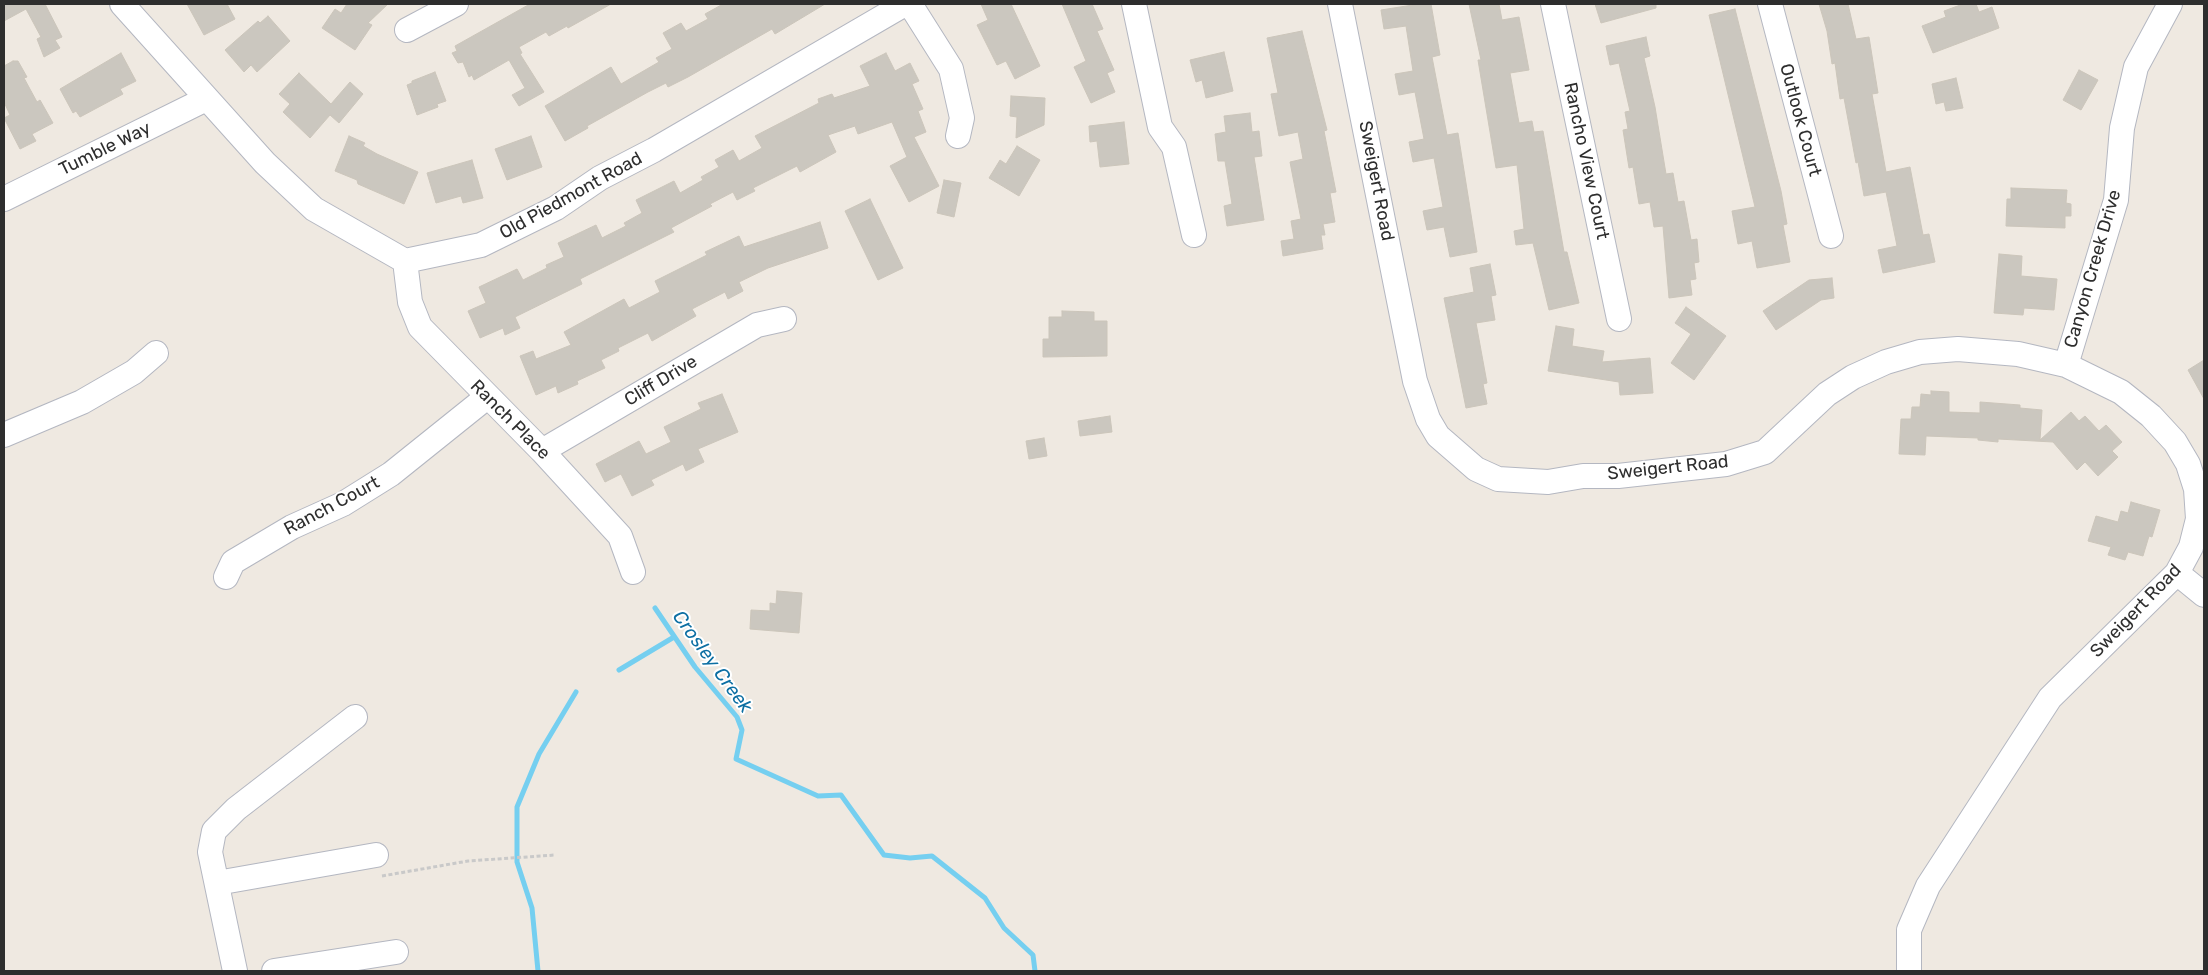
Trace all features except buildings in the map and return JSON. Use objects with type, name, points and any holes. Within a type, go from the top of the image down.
[{"type":"street","points":[[122,4],[265,163],[314,209],[405,261]]},
{"type":"street","points":[[407,30],[456,4]]},
{"type":"street","name":"Old Piedmont Road","points":[[405,261],[481,245],[556,208],[600,178],[654,150],[905,4]]},
{"type":"street","points":[[910,4],[951,69],[962,118],[958,136]]},
{"type":"street","points":[[1134,4],[1160,127],[1174,147],[1194,235]]},
{"type":"street","name":"Sweigert Road","points":[[1340,4],[1415,381],[1428,419],[1438,436],[1476,469],[1498,479],[1548,482],[1582,476],[1618,476],[1726,464],[1765,452],[1827,394],[1853,377],[1886,362],[1920,352],[1958,349],[2018,354],[2066,365],[2121,392],[2144,410],[2174,442],[2188,464],[2196,488],[2198,519],[2191,548],[2176,573],[2050,698],[1928,886],[1909,930],[1909,971]]},
{"type":"street","name":"Rancho View Court","points":[[1553,4],[1619,319]]},
{"type":"street","name":"Outlook Court","points":[[1770,4],[1830,236]]},
{"type":"street","name":"Canyon Creek Drive","points":[[2066,365],[2116,200],[2122,128],[2136,67],[2170,4]]},
{"type":"street","name":"Tumble Way","points":[[4,199],[206,99]]},
{"type":"street","name":"Ranch Place","points":[[405,261],[410,302],[420,327],[542,452],[620,536],[633,572]]},
{"type":"street","name":"Cliff Drive","points":[[542,452],[757,325],[784,319]]},
{"type":"street","points":[[4,435],[82,402],[134,372],[156,353]]},
{"type":"street","name":"Ranch Court","points":[[226,577],[233,562],[292,527],[343,504],[391,474],[487,397]]},
{"type":"street","points":[[2176,573],[2204,595]]},
{"type":"street","points":[[235,971],[210,852],[214,831],[236,809],[354,717]]},
{"type":"street","points":[[217,883],[379,865]]},
{"type":"street","points":[[274,971],[396,952]]},
{"type":"path","points":[[379,865],[555,855]]},
{"type":"waterway","name":"Crosley Creek","points":[[655,608],[695,667],[737,717],[742,730],[736,759],[818,796],[841,795],[884,855],[910,858],[932,856],[985,898],[1004,928],[1033,955],[1035,971]]},
{"type":"waterway","points":[[619,670],[674,637]]},
{"type":"waterway","points":[[538,971],[532,908],[517,862],[517,807],[539,754],[576,692]]}]
